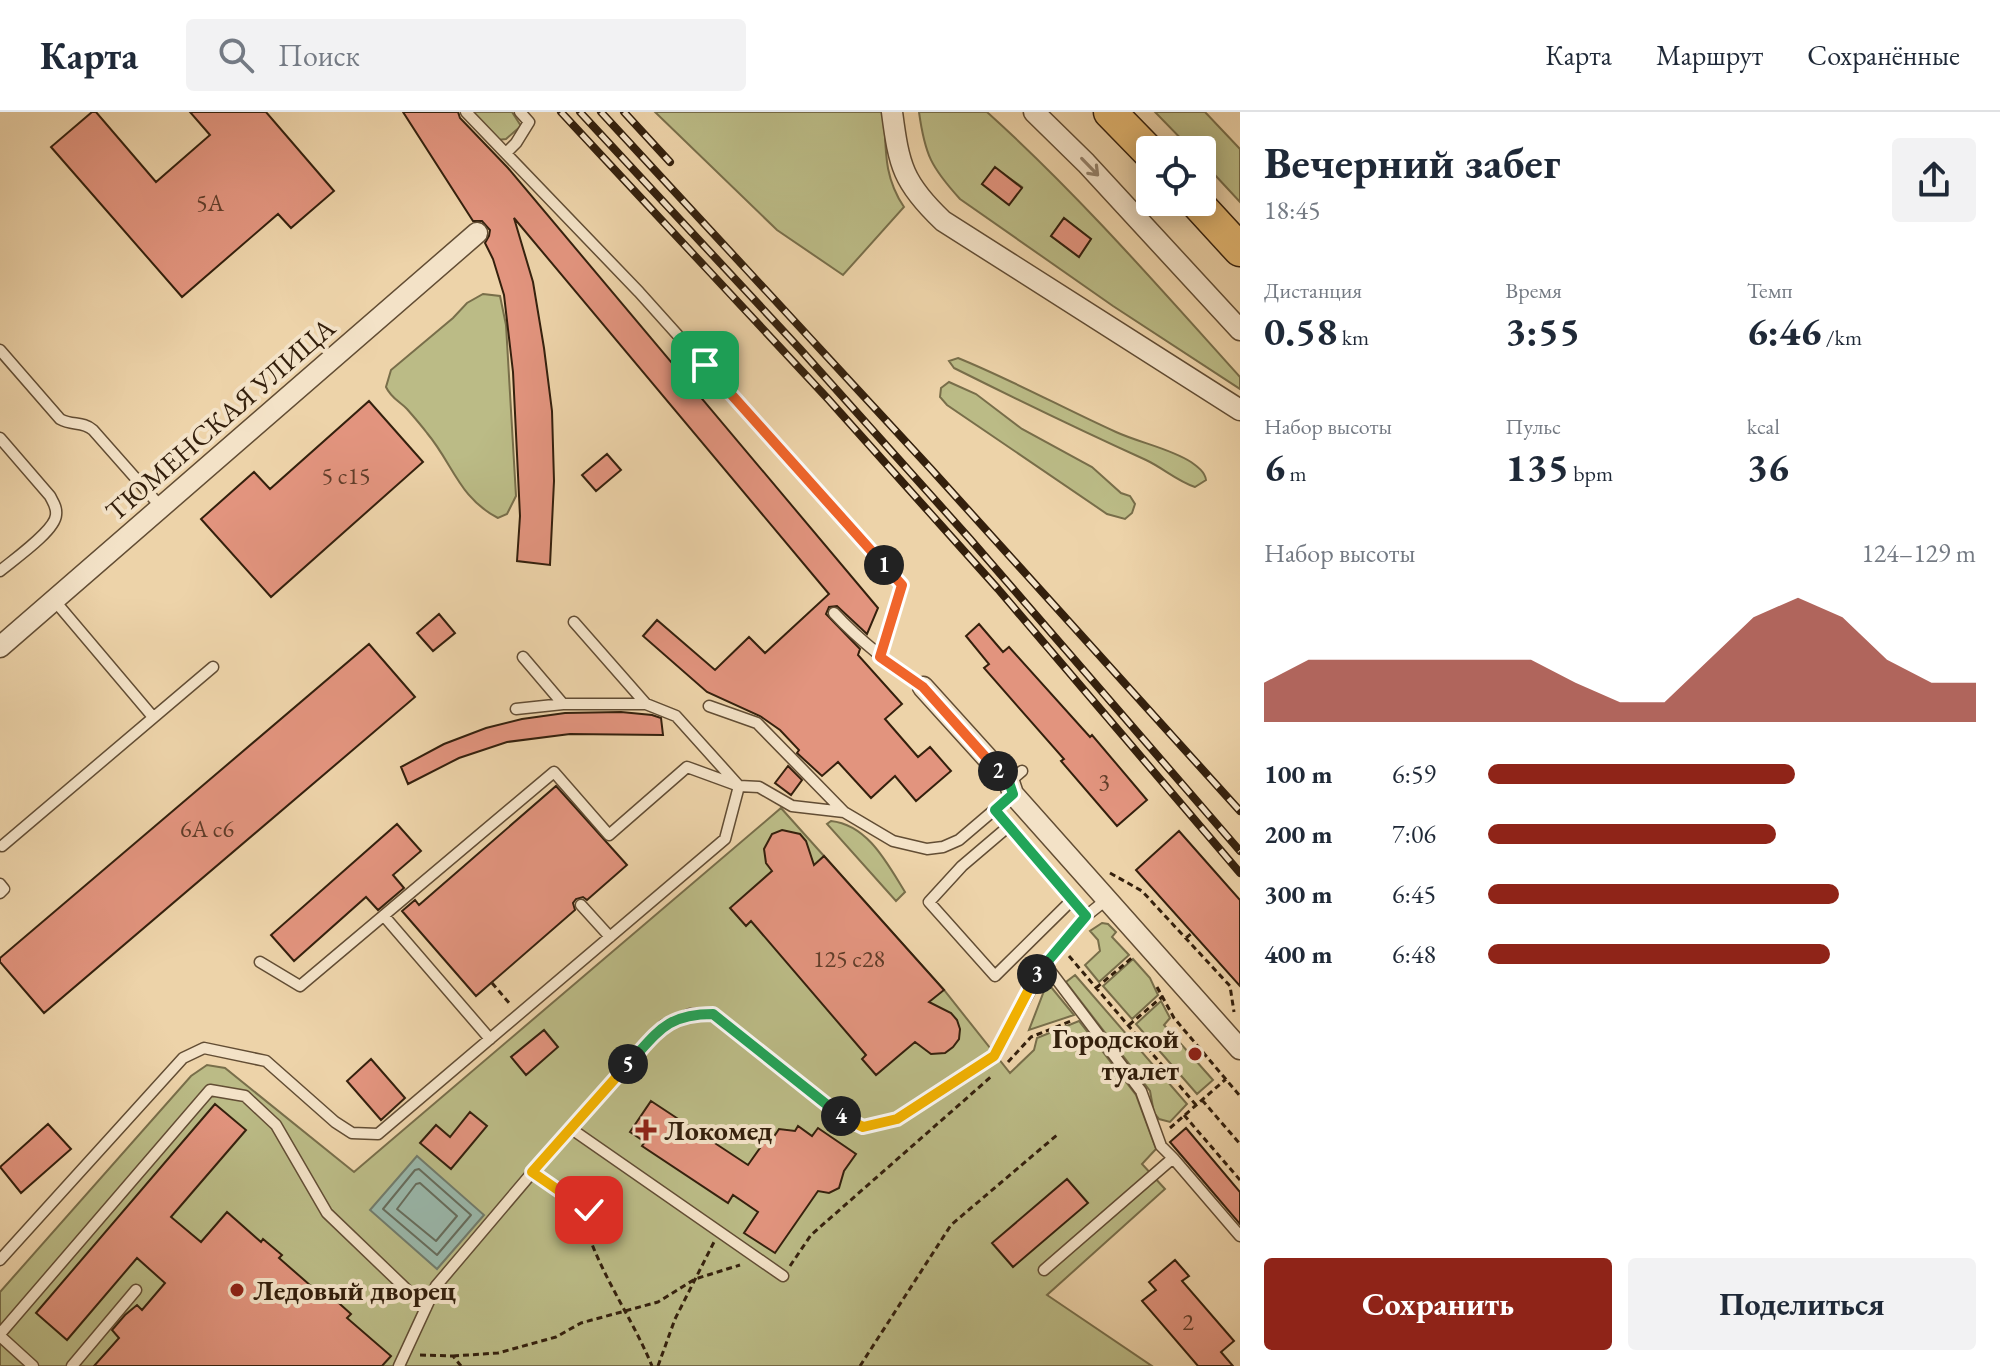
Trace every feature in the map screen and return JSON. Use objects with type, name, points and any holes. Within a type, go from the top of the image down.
[{"type":"main road","points":[[1110,112],[1136,139]]},
{"type":"main road","points":[[1209,216],[1240,250]]},
{"type":"street","points":[[892,112],[898,156],[905,176],[917,197],[943,221],[1240,410]]},
{"type":"street","points":[[1034,112],[1086,163],[1240,330]]},
{"type":"street","name":"ТЮМЕНСКАЯ УЛИЦА","points":[[0,647],[477,233]]},
{"type":"street","points":[[923,687],[1015,782],[1106,900],[1240,1049]]},
{"type":"lane","points":[[466,112],[639,292],[902,585],[880,657]]},
{"type":"lane","points":[[506,153],[529,122],[520,112]]},
{"type":"lane","points":[[0,350],[60,419],[71,424],[87,424],[161,507]]},
{"type":"lane","points":[[0,438],[50,496],[56,514],[50,528],[0,571]]},
{"type":"lane","points":[[54,600],[153,717]]},
{"type":"lane","points":[[834,613],[880,657],[923,687]]},
{"type":"lane","points":[[574,622],[646,704]]},
{"type":"lane","points":[[523,657],[563,704]]},
{"type":"lane","points":[[2,846],[213,667]]},
{"type":"lane","points":[[516,709],[563,704],[646,704],[676,716],[739,786]]},
{"type":"lane","points":[[709,706],[757,723],[844,812],[893,841],[927,849],[943,847],[959,840],[995,810],[1015,782]]},
{"type":"lane","points":[[260,962],[300,986],[554,772],[609,835],[687,767],[739,786],[759,787],[792,806],[844,812]]},
{"type":"lane","points":[[0,1260],[183,1058],[204,1048],[266,1061],[335,1122],[352,1133],[378,1134],[725,839],[739,786]]},
{"type":"lane","points":[[995,810],[1086,916]]},
{"type":"lane","points":[[1009,826],[962,866],[929,902],[995,976],[1072,900]]},
{"type":"lane","points":[[0,884],[4,889],[0,893]]},
{"type":"lane","points":[[399,1366],[436,1286],[570,1128],[664,1025],[690,1014],[713,1014],[840,1116],[863,1127],[897,1119],[994,1056],[1045,964],[1086,916],[1106,900]]},
{"type":"lane","points":[[581,905],[610,937]]},
{"type":"lane","points":[[384,916],[490,1039]]},
{"type":"lane","points":[[1045,964],[1141,1091],[1158,1138],[1240,1236]]},
{"type":"lane","points":[[33,1366],[0,1335],[210,1090],[245,1096],[276,1125],[327,1213],[426,1308]]},
{"type":"lane","points":[[570,1128],[783,1276]]},
{"type":"lane","points":[[1044,1270],[1173,1158]]},
{"type":"lane","points":[[72,1366],[136,1290]]},
{"type":"path","points":[[1106,871],[1142,891],[1230,986],[1235,1020]]},
{"type":"path","points":[[1186,938],[1192,933]]},
{"type":"path","points":[[1060,946],[1196,1105]]},
{"type":"path","points":[[1096,988],[1133,956]]},
{"type":"path","points":[[492,983],[519,1015]]},
{"type":"path","points":[[1129,1026],[1163,996]]},
{"type":"path","points":[[1004,1066],[1031,1037],[1084,1016]]},
{"type":"path","points":[[1174,1018],[1240,1096]]},
{"type":"path","points":[[783,1276],[811,1235],[993,1076]]},
{"type":"path","points":[[1158,1138],[1226,1079]]},
{"type":"path","points":[[1202,1100],[1240,1144]]},
{"type":"path","points":[[1184,1115],[1240,1180]]},
{"type":"path","points":[[860,1366],[951,1225],[1057,1135]]},
{"type":"path","points":[[532,1172],[571,1199]]},
{"type":"path","points":[[571,1199],[580,1196],[588,1201],[589,1210],[583,1217]]},
{"type":"path","points":[[571,1199],[570,1213],[583,1217]]},
{"type":"path","points":[[583,1217],[591,1247],[627,1311],[652,1366]]},
{"type":"path","points":[[658,1366],[675,1319],[719,1232]]},
{"type":"path","points":[[404,1355],[498,1353],[556,1337],[581,1323],[658,1302],[695,1279],[758,1259]]},
{"type":"path","points":[[453,1356],[461,1366]]},
{"type":"green space","points":[[472,112],[512,112],[521,126],[506,139],[497,140]]},
{"type":"green space","points":[[655,112],[884,112],[889,173],[904,207],[843,275],[777,230]]},
{"type":"green space","points":[[919,112],[987,112],[1053,175],[1148,275],[1240,377],[1240,389],[1113,306],[960,199],[931,160]],"holes":[[[995,168],[1022,187],[1009,204],[982,184]],[[1064,218],[1091,239],[1079,257],[1051,236]]]},
{"type":"green space","points":[[1155,112],[1205,112],[1240,149],[1240,202],[1216,176],[1216,136],[1178,136]]},
{"type":"green space","points":[[483,294],[500,296],[506,325],[516,496],[507,514],[498,518],[474,501],[425,430],[386,387],[391,370],[467,303]]},
{"type":"green space","points":[[958,358],[1116,432],[1182,457],[1201,470],[1206,480],[1195,487],[1182,481],[1146,460],[954,368],[949,361]]},
{"type":"green space","points":[[949,382],[976,394],[1022,429],[1092,467],[1121,493],[1130,496],[1135,504],[1132,513],[1125,519],[1107,514],[947,405],[940,397],[941,388]]},
{"type":"green space","points":[[781,808],[944,990],[1010,1073],[1034,1050],[1037,1038],[1079,1021],[1136,1095],[1156,1149],[1142,1164],[1165,1189],[1047,1295],[1152,1366],[0,1366],[0,1292],[191,1076],[207,1065],[225,1068],[354,1172]]},
{"type":"green space","points":[[831,821],[856,830],[875,847],[905,892],[896,901],[827,824]]},
{"type":"green space","points":[[1102,923],[1108,924],[1116,932],[1112,937],[1129,955],[1099,982],[1085,965],[1100,951],[1098,940],[1090,931]]},
{"type":"green space","points":[[1133,959],[1150,978],[1158,995],[1132,1019],[1103,986]]},
{"type":"green space","points":[[1075,975],[1187,1104],[1170,1122],[1159,1119],[1154,1113],[1150,1091],[1066,982]]},
{"type":"green space","points":[[1051,987],[1074,1015],[1029,1030],[1044,991]]},
{"type":"green space","points":[[1161,1001],[1170,1018],[1164,1025],[1213,1080],[1197,1094],[1136,1024]]},
{"type":"water","points":[[417,1156],[484,1215],[437,1269],[370,1210]]},
{"type":"building","points":[[92,112],[96,112],[156,182],[210,135],[190,112],[266,112],[334,191],[291,228],[278,214],[182,297],[51,147]]},
{"type":"building","points":[[403,112],[458,112],[878,608],[867,634],[837,606],[829,607],[826,614],[860,649],[858,655],[902,704],[885,719],[918,757],[930,747],[951,771],[916,801],[895,776],[871,798],[838,762],[822,776],[797,753],[799,750],[780,730],[760,716],[707,692],[643,636],[657,620],[715,670],[749,637],[765,653],[829,594],[514,218],[533,282],[544,348],[552,411],[554,481],[550,565],[517,561],[520,516],[513,372],[504,295],[485,243],[490,230],[482,221],[473,221]]},
{"type":"building","points":[[995,167],[1022,188],[1009,205],[982,184]]},
{"type":"building","points":[[1064,218],[1091,239],[1079,257],[1051,236]]},
{"type":"building","points":[[369,401],[423,462],[271,597],[201,519],[254,472],[270,489]]},
{"type":"building","points":[[607,454],[621,470],[596,491],[582,475]]},
{"type":"building","points":[[439,614],[455,633],[433,651],[417,633]]},
{"type":"building","points":[[979,624],[1003,652],[1009,647],[1090,737],[1092,735],[1147,800],[1117,826],[1061,761],[1064,759],[984,668],[989,664],[966,636]]},
{"type":"building","points":[[369,644],[415,697],[44,1013],[0,962],[0,958]]},
{"type":"building","points":[[621,712],[661,718],[663,735],[570,734],[507,742],[459,758],[408,784],[401,767],[444,744],[486,728],[522,719],[565,713]]},
{"type":"building","points":[[788,766],[802,780],[791,795],[775,783]]},
{"type":"building","points":[[556,786],[627,865],[587,900],[583,897],[576,899],[573,903],[575,910],[476,996],[402,911],[415,900],[419,905]]},
{"type":"building","points":[[397,824],[421,851],[393,875],[404,888],[378,910],[366,897],[294,961],[271,935]]},
{"type":"building","points":[[782,830],[800,834],[806,841],[814,865],[824,856],[944,990],[929,1002],[951,1013],[957,1020],[959,1039],[953,1047],[945,1053],[931,1054],[915,1042],[876,1075],[862,1059],[866,1055],[751,921],[746,926],[730,908],[772,871],[766,863],[764,849],[772,834]]},
{"type":"building","points":[[1179,831],[1240,900],[1240,986],[1136,870]]},
{"type":"building","points":[[544,1030],[558,1047],[526,1075],[511,1057]]},
{"type":"building","points":[[371,1059],[405,1098],[381,1120],[347,1081]]},
{"type":"building","points":[[651,1101],[748,1165],[769,1135],[773,1138],[779,1129],[795,1131],[798,1126],[812,1136],[818,1128],[856,1154],[844,1171],[839,1188],[829,1193],[818,1191],[775,1253],[744,1233],[758,1212],[733,1195],[728,1203],[642,1146],[645,1142],[630,1132]]},
{"type":"building","points":[[215,1104],[246,1130],[171,1217],[201,1242],[227,1212],[261,1242],[263,1239],[282,1255],[279,1258],[327,1300],[331,1296],[351,1314],[347,1318],[391,1356],[382,1366],[94,1366],[119,1338],[112,1330],[137,1305],[142,1310],[165,1283],[137,1258],[67,1340],[36,1313]]},
{"type":"building","points":[[470,1112],[487,1126],[451,1169],[420,1143],[436,1125],[450,1137]]},
{"type":"building","points":[[48,1124],[71,1149],[21,1193],[0,1167]]},
{"type":"building","points":[[1186,1128],[1240,1192],[1240,1224],[1170,1142]]},
{"type":"building","points":[[1067,1179],[1088,1203],[1013,1267],[992,1243]]},
{"type":"building","points":[[1175,1260],[1189,1276],[1182,1281],[1234,1341],[1221,1352],[1233,1366],[1198,1366],[1142,1301],[1156,1290],[1149,1282]]},
{"type":"railway","points":[[561,112],[828,399],[998,589],[1240,873]]},
{"type":"railway","points":[[580,112],[800,349],[970,539],[1240,851]]},
{"type":"railway","points":[[601,112],[931,469],[1240,811]]},
{"type":"railway","points":[[624,112],[670,162]]},
{"type":"place","name":"Городской туалет","points":[[1195,1054]]},
{"type":"place","name":"Локомед","points":[[646,1130]]},
{"type":"place","name":"Ледовый дворец","points":[[237,1290]]},
{"type":"route","points":[[589,1210],[585,1198],[571,1199],[532,1172],[664,1025],[690,1014],[713,1014],[840,1116],[863,1127],[897,1119],[994,1056],[1037,975],[1086,916],[995,810],[1013,794],[1009,782],[923,687],[880,657],[902,585],[705,365]]}]
